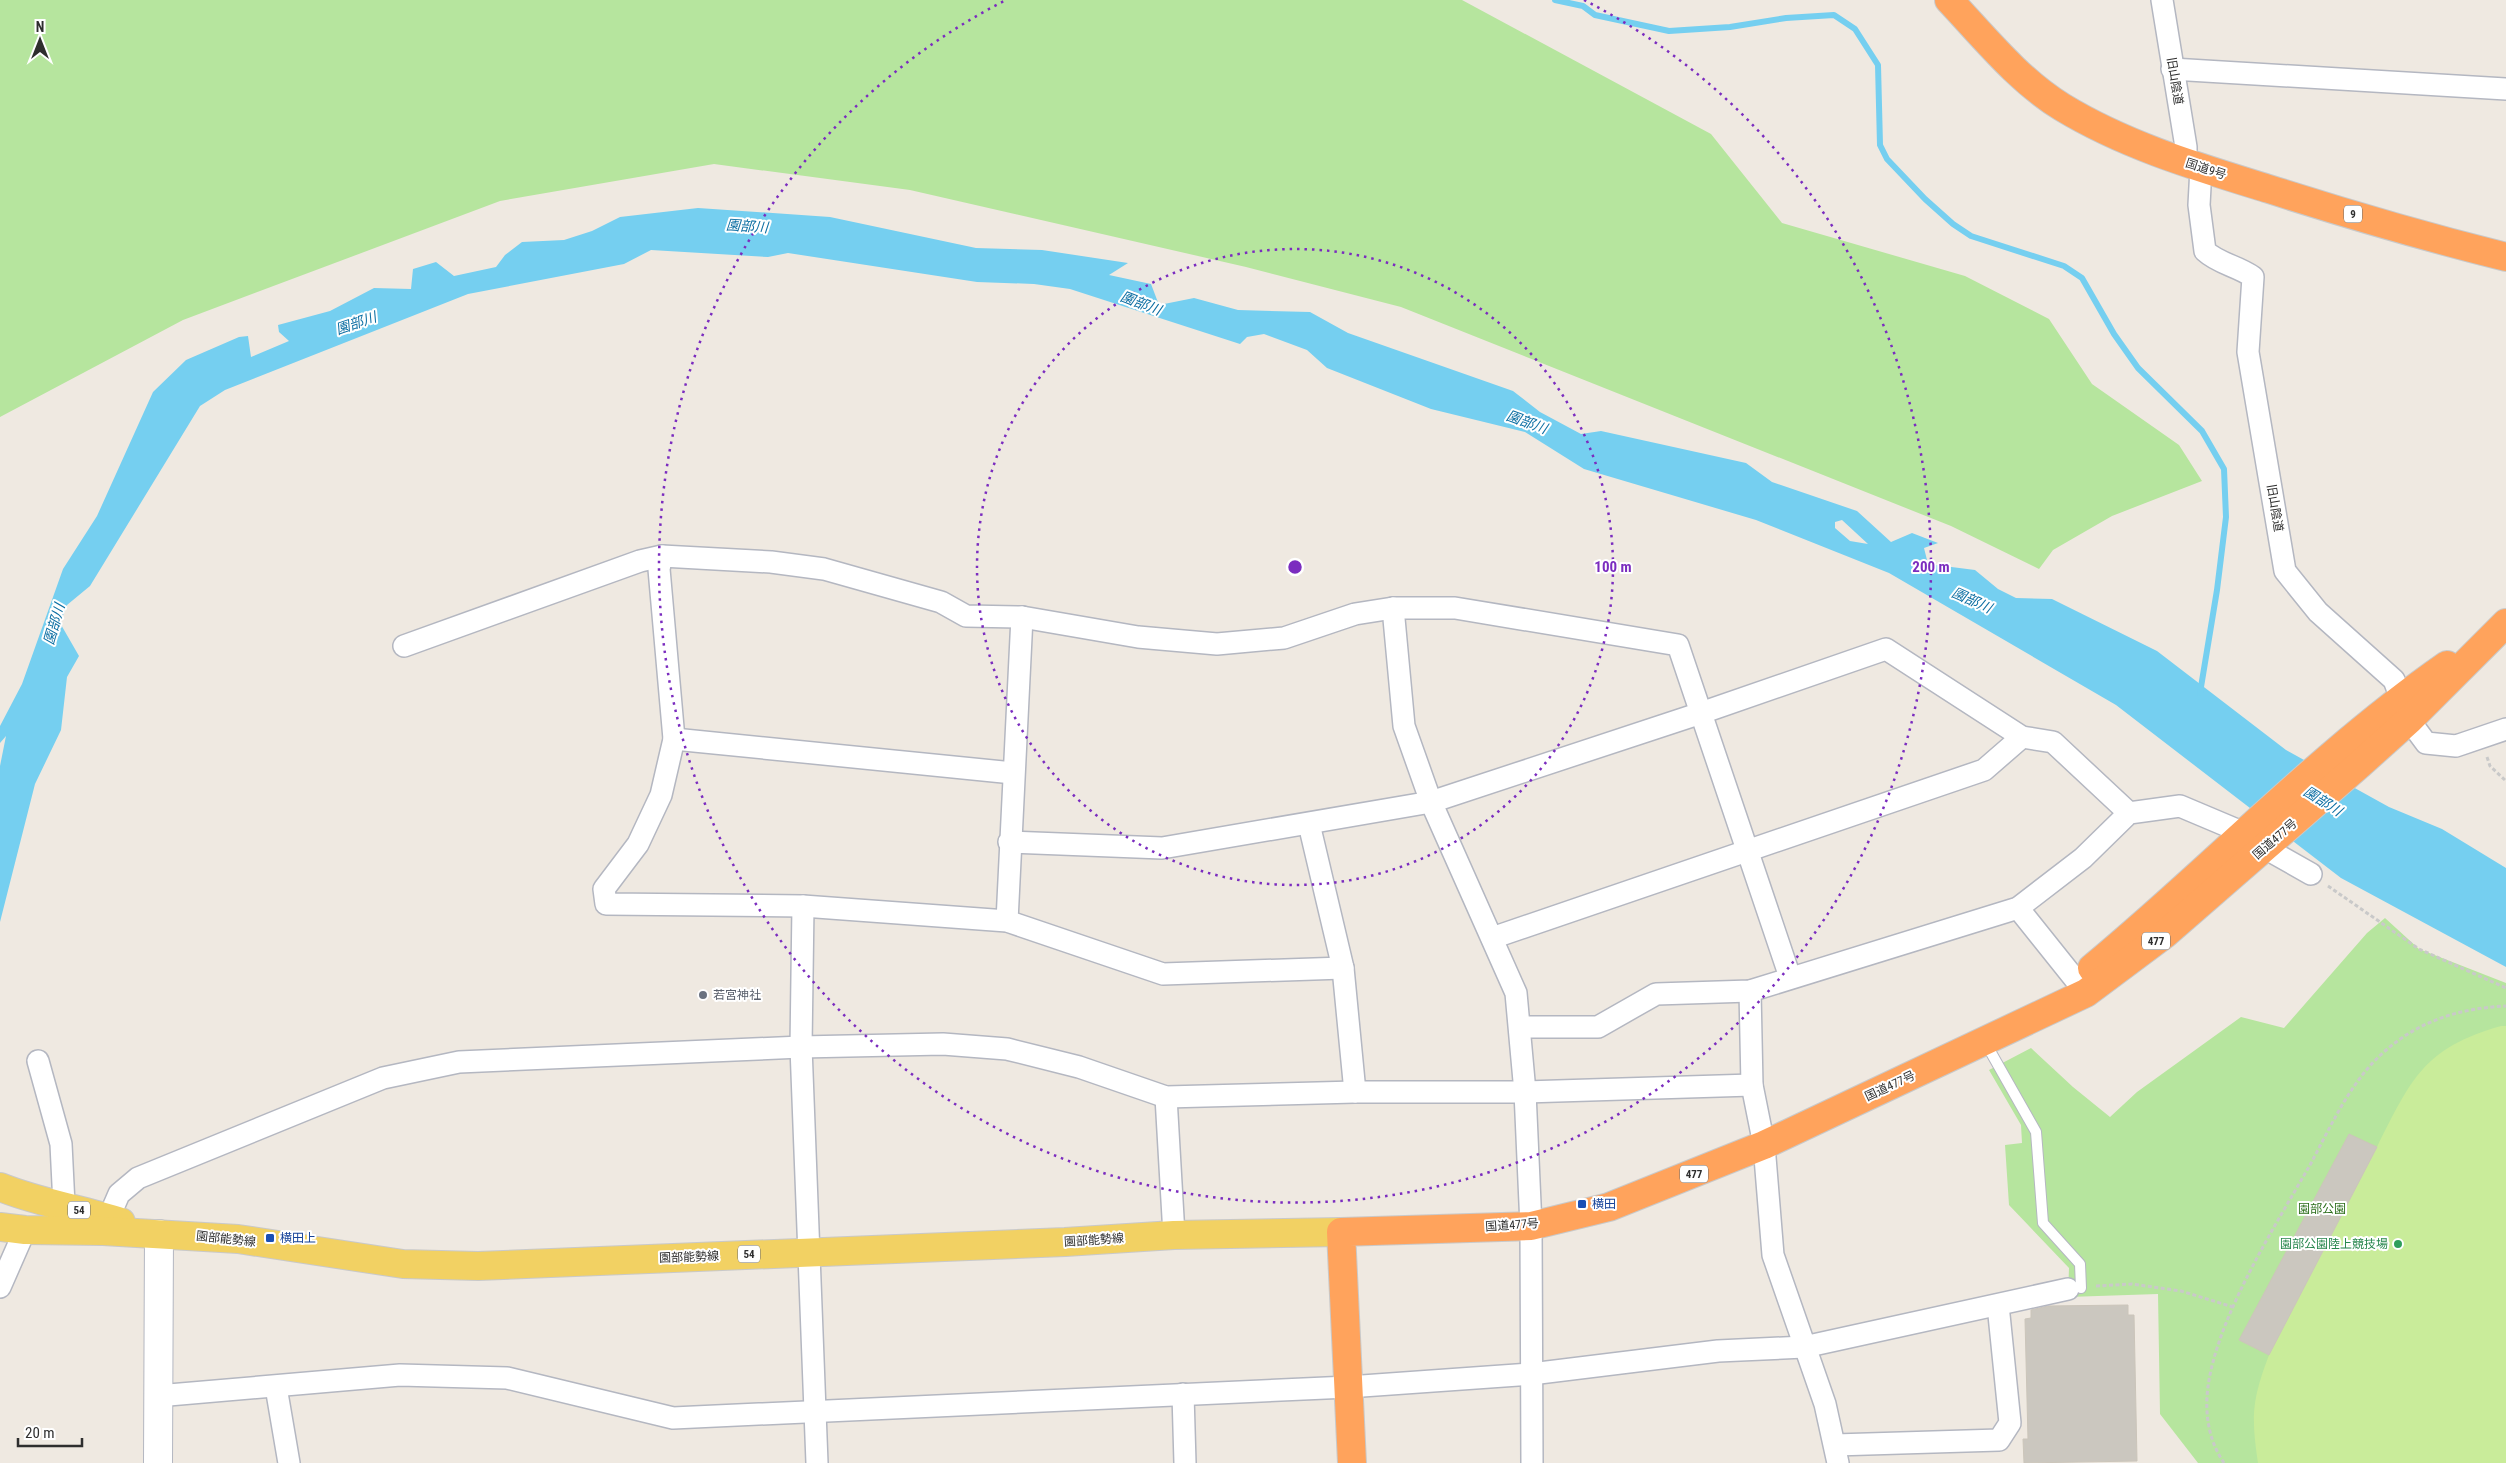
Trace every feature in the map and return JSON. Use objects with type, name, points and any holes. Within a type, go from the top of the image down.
[{"type":"highway","name":"国道9号","points":[[1949,0],[2010,66],[2060,106],[2118,138],[2295,198],[2506,257]]},
{"type":"highway","name":"国道477号","points":[[2260,836],[2336,752],[2405,709],[2505,624]]},
{"type":"highway","name":"国道477号","points":[[1341,1232],[1531,1226],[1609,1207],[1764,1145],[2023,1023],[2081,987],[2260,836],[2359,765],[2405,709]]},
{"type":"highway","points":[[1341,1232],[1352,1463]]},
{"type":"main road","name":"園部能勢線","points":[[0,1187],[26,1198],[64,1205],[105,1224]]},
{"type":"main road","name":"園部能勢線","points":[[13,1229],[105,1224],[159,1234],[238,1239],[403,1264],[469,1266],[1065,1242],[1174,1235],[1341,1232]]},
{"type":"street","name":"旧山陰道","points":[[2162,0],[2166,11],[2172,69],[2186,147],[2193,165],[2205,251],[2228,266],[2245,271],[2253,277],[2248,352],[2285,571],[2318,612],[2394,680],[2405,709],[2426,743],[2456,746],[2506,729]]},
{"type":"street","points":[[2172,69],[2506,89]]},
{"type":"street","points":[[662,556],[659,569],[674,739],[661,795],[638,844],[604,890],[606,904],[803,906],[1006,921],[1162,974],[1343,968]]},
{"type":"street","points":[[404,646],[640,561],[662,556],[771,562],[824,569],[941,602],[966,616],[1022,617],[1138,637],[1217,644],[1284,638],[1355,614],[1393,608],[1455,608],[1678,645],[1790,977]]},
{"type":"street","points":[[1393,608],[1404,726],[1431,802],[1516,992],[1525,1092],[1531,1226],[1532,1463]]},
{"type":"street","points":[[1006,921],[1022,617]]},
{"type":"street","points":[[1009,842],[1162,848],[1431,802],[1701,713],[1886,649],[2022,737],[2053,742],[2129,813]]},
{"type":"street","points":[[1492,938],[1984,770],[2022,737]]},
{"type":"street","points":[[674,739],[1013,773]]},
{"type":"street","points":[[1520,1027],[1598,1027],[1656,994],[1750,991],[1790,977],[2018,908],[2083,858],[2129,813],[2180,806],[2260,836],[2311,874]]},
{"type":"street","points":[[1309,824],[1343,968],[1355,1092]]},
{"type":"street","points":[[803,906],[802,1046],[817,1463]]},
{"type":"street","points":[[2018,908],[2081,987]]},
{"type":"street","points":[[1750,991],[1752,1085],[1764,1145],[1772,1256],[1825,1404],[1837,1454],[1999,1440],[2010,1423],[1998,1304]]},
{"type":"street","points":[[105,1224],[119,1194],[138,1178],[384,1078],[460,1062],[802,1046],[943,1044],[1007,1049],[1079,1067],[1166,1097],[1355,1092],[1525,1092],[1752,1085]]},
{"type":"street","points":[[38,1061],[61,1144],[64,1205]]},
{"type":"street","points":[[1166,1097],[1174,1235]]},
{"type":"street","points":[[0,1287],[13,1229]]},
{"type":"street","points":[[158,1463],[159,1234]]},
{"type":"street","points":[[157,1396],[400,1375],[507,1378],[673,1418],[1348,1387],[1531,1374],[1718,1351],[1804,1347],[2075,1288]]},
{"type":"street","points":[[276,1387],[289,1463]]},
{"type":"street","points":[[1183,1394],[1185,1463]]},
{"type":"lane","points":[[1984,1041],[2036,1132],[2043,1223],[2080,1264],[2075,1288]]},
{"type":"path","points":[[2480,738],[2490,766],[2506,781]]},
{"type":"path","points":[[2311,874],[2419,949],[2506,988]]},
{"type":"path","points":[[2224,1463],[2209,1431],[2207,1405],[2209,1379],[2233,1307],[2357,1083],[2383,1052],[2408,1033],[2436,1019],[2462,1010],[2506,1006]]},
{"type":"path","points":[[2075,1288],[2132,1284],[2181,1291],[2233,1307]]},
{"type":"green space","points":[[0,0],[1462,0],[1711,134],[1782,223],[1965,276],[2049,319],[2092,384],[2179,445],[2202,481],[2112,516],[2053,550],[2039,569],[1951,526],[1401,307],[1246,267],[910,190],[714,164],[500,201],[183,320],[0,417]]},
{"type":"green space","name":"園部公園","points":[[2385,918],[2419,949],[2506,983],[2506,1463],[2198,1463],[2160,1414],[2158,1294],[2068,1297],[2069,1268],[2009,1205],[2005,1145],[2022,1143],[2021,1125],[1989,1070],[2031,1048],[2073,1087],[2110,1117],[2137,1092],[2241,1017],[2284,1028],[2367,933]]},
{"type":"green space","name":"園部公園陸上競技場","points":[[2506,1026],[2506,1463],[2258,1463],[2254,1433],[2254,1408],[2259,1384],[2269,1355],[2239,1340],[2349,1134],[2377,1147],[2411,1085],[2436,1056],[2475,1035]]},
{"type":"water","name":"園部川","points":[[698,208],[830,217],[976,248],[1042,250],[1128,263],[1109,275],[1151,284],[1159,305],[1194,298],[1238,310],[1310,312],[1348,333],[1513,391],[1540,412],[1581,434],[1601,431],[1746,463],[1772,482],[1857,511],[1891,542],[1912,533],[1938,543],[1924,548],[1928,564],[1975,570],[1998,589],[2016,598],[2052,599],[2157,651],[2286,750],[2389,807],[2442,829],[2506,868],[2506,967],[2341,878],[2116,705],[1889,573],[1756,520],[1584,469],[1525,432],[1431,409],[1327,368],[1307,350],[1264,334],[1247,337],[1240,344],[1070,289],[1034,284],[977,282],[788,253],[768,257],[651,250],[624,264],[468,294],[225,390],[200,406],[90,586],[67,605],[60,623],[79,656],[67,677],[61,730],[35,784],[0,922],[0,766],[6,736],[0,743],[0,726],[22,684],[63,569],[97,516],[153,392],[186,360],[239,337],[248,336],[251,357],[289,341],[279,332],[278,325],[330,311],[374,288],[411,289],[413,269],[436,262],[454,276],[496,267],[505,255],[522,242],[564,240],[592,231],[620,217]],"holes":[[[1842,520],[1868,544],[1850,541],[1835,528],[1835,522]]]},
{"type":"building","points":[[2349,1134],[2377,1147],[2269,1355],[2239,1340]]},
{"type":"building","points":[[2128,1305],[2128,1315],[2134,1315],[2137,1461],[2024,1463],[2023,1439],[2028,1439],[2025,1319],[2031,1318],[2031,1310],[2048,1306]]},
{"type":"waterway","points":[[1555,0],[1583,6],[1595,15],[1669,31],[1730,27],[1786,18],[1834,15],[1855,29],[1878,65],[1880,145],[1887,159],[1925,199],[1953,224],[1971,236],[2064,266],[2082,278],[2114,334],[2138,368],[2202,431],[2224,469],[2226,517],[2217,590],[2200,693]]},
{"type":"place","name":"若宮神社","points":[[703,995]]},
{"type":"place","name":"横田","points":[[1582,1204]]},
{"type":"place","name":"横田上","points":[[270,1238]]},
{"type":"place","name":"園部公園陸上競技場","points":[[2398,1244]]}]
